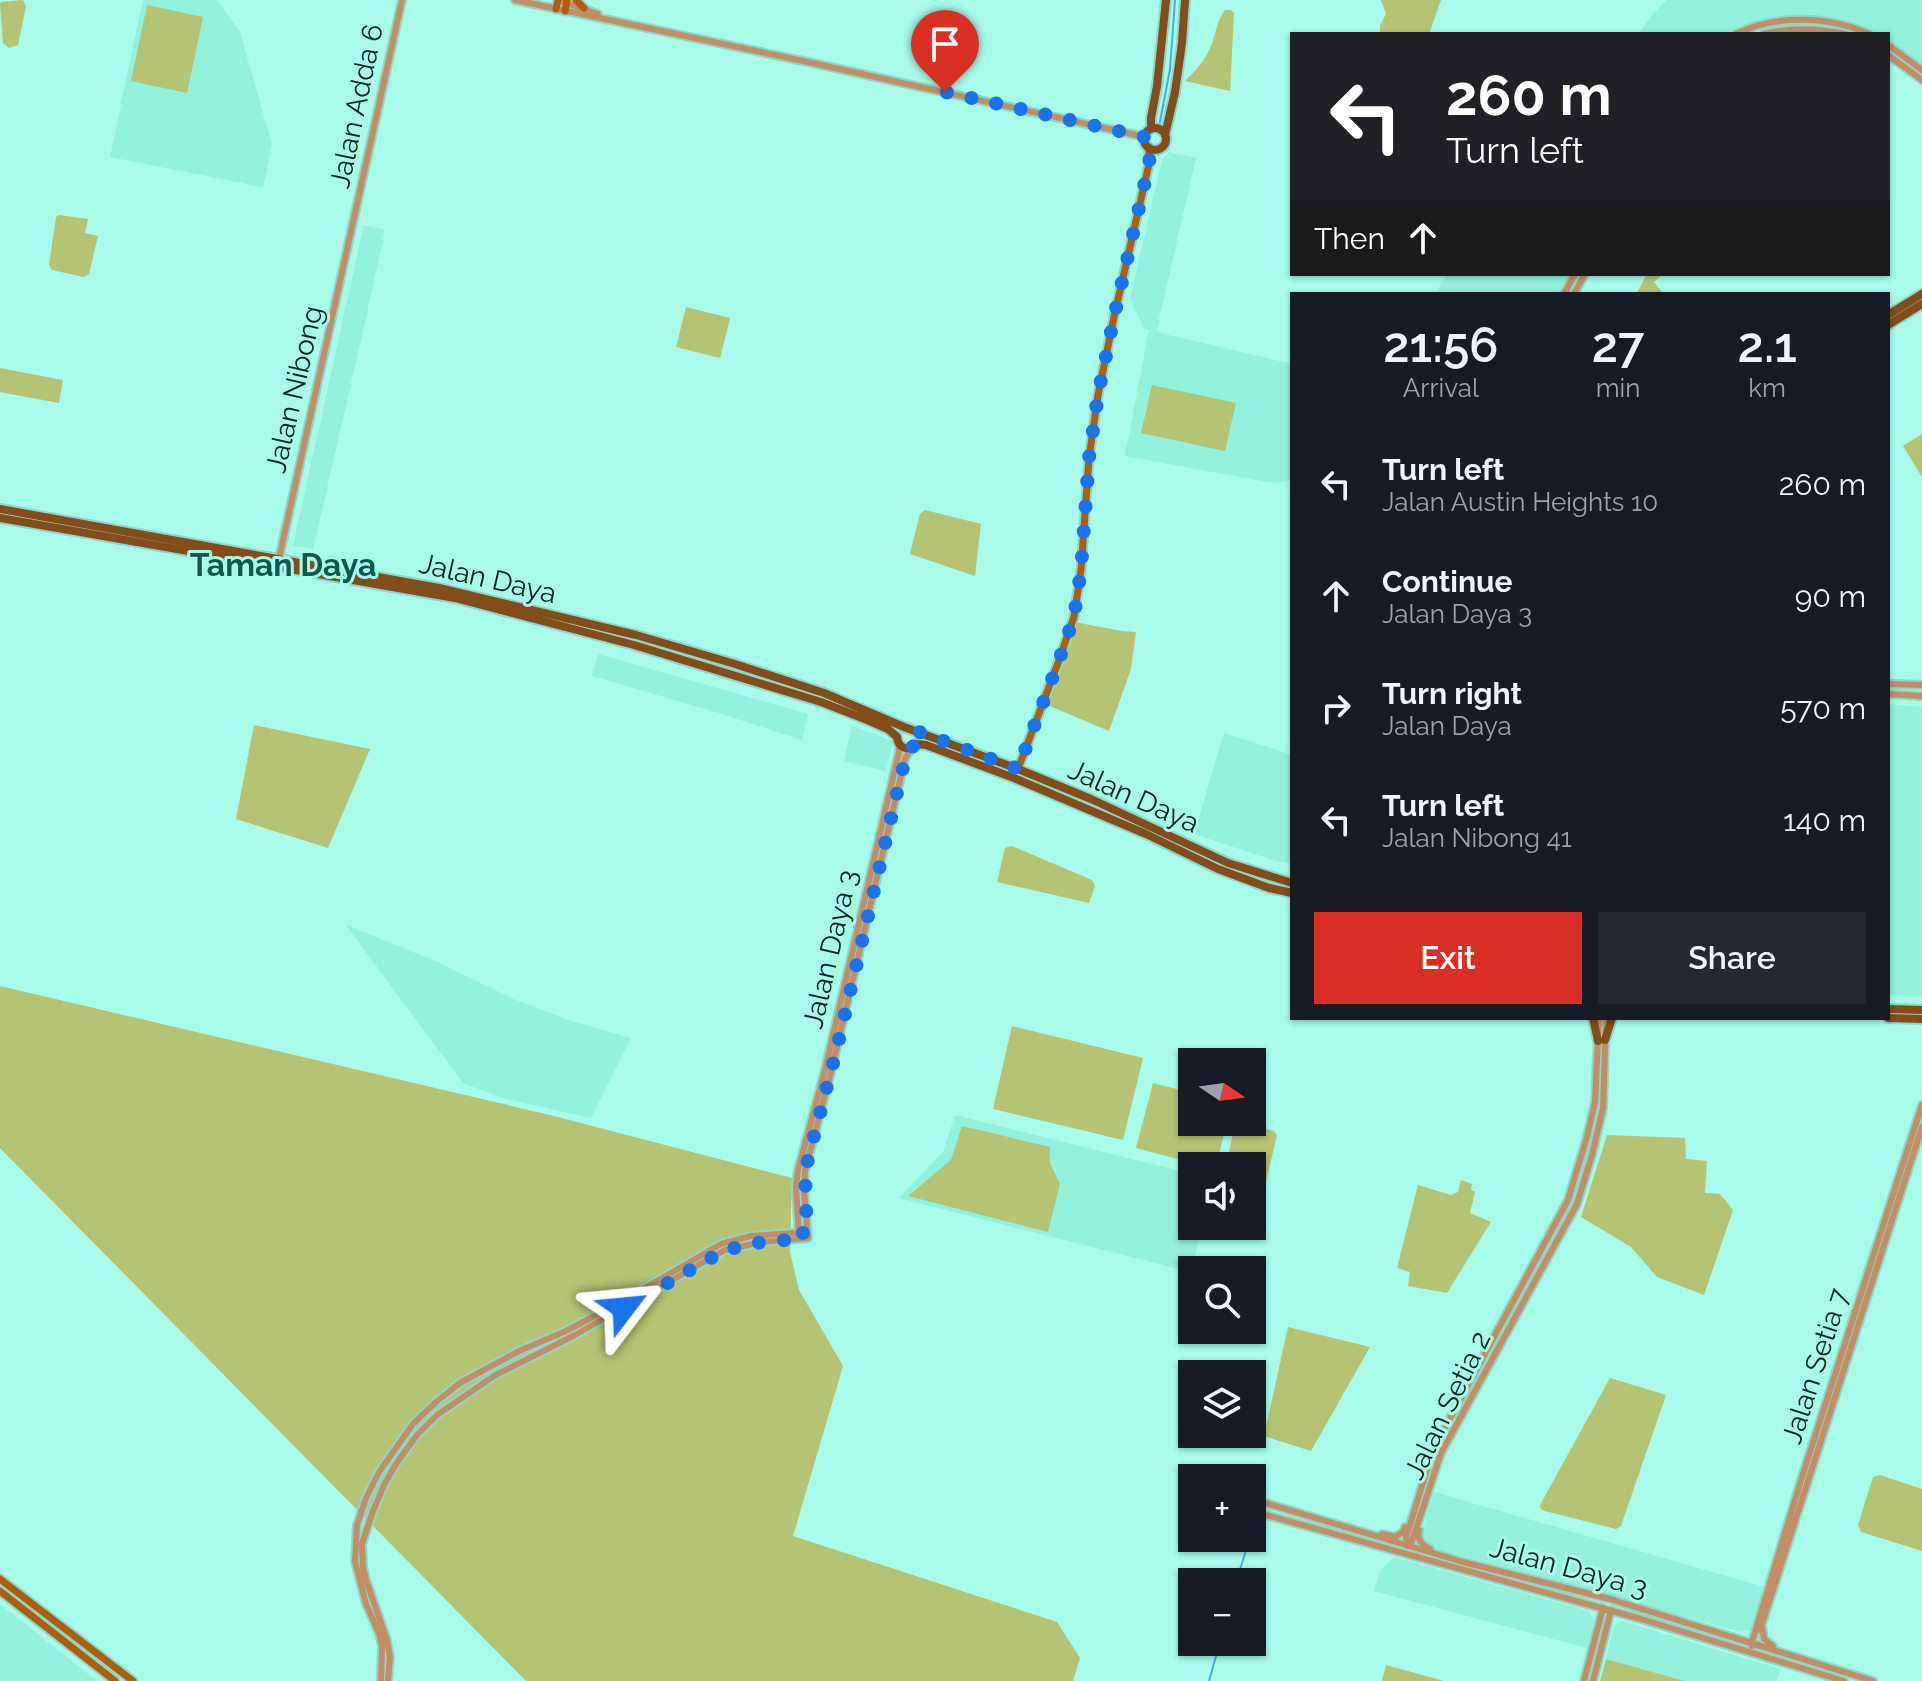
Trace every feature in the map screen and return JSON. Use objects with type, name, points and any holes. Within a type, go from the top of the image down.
[{"type":"main road","points":[[576,0],[584,8]]},
{"type":"main road","points":[[1151,129],[1166,0]]},
{"type":"main road","points":[[1165,135],[1159,129],[1151,129],[1147,132],[1145,143],[1153,148],[1161,148],[1165,143],[1175,92],[1185,0]]},
{"type":"main road","points":[[1018,769],[1074,617],[1098,395],[1153,148]]},
{"type":"main road","points":[[1890,314],[1922,294]]},
{"type":"main road","points":[[1890,324],[1922,304]]},
{"type":"main road","name":"Jalan Daya","points":[[0,509],[455,598],[634,645],[821,702],[888,729],[898,741]]},
{"type":"main road","name":"Jalan Daya","points":[[0,518],[439,588],[636,635],[824,693],[1091,799],[1228,863],[1290,882]]},
{"type":"main road","points":[[910,729],[917,736],[913,746],[904,748],[898,741],[900,731],[910,729]]},
{"type":"main road","name":"Jalan Daya","points":[[913,746],[926,745],[1014,778],[1146,834],[1218,869],[1290,893]]},
{"type":"main road","points":[[1890,1009],[1922,1010]]},
{"type":"main road","points":[[1890,1018],[1922,1019]]},
{"type":"main road","points":[[1597,1020],[1602,1040]]},
{"type":"main road","points":[[1602,1040],[1608,1020]]},
{"type":"main road","points":[[0,1579],[133,1681]]},
{"type":"main road","points":[[0,1591],[115,1681]]},
{"type":"street","name":"Jalan Adda 6","points":[[354,221],[402,0]]},
{"type":"street","points":[[515,0],[561,3],[613,20]]},
{"type":"street","points":[[561,3],[613,20],[1145,137]]},
{"type":"street","points":[[1741,32],[1784,21],[1835,22],[1863,32]]},
{"type":"street","points":[[1773,32],[1786,29],[1835,32]]},
{"type":"street","points":[[1890,46],[1922,70]]},
{"type":"street","points":[[1890,56],[1922,80]]},
{"type":"street","name":"Jalan Nibong","points":[[278,563],[354,221]]},
{"type":"street","points":[[1890,684],[1922,685]]},
{"type":"street","points":[[1890,694],[1922,696]]},
{"type":"street","name":"Jalan Daya 3","points":[[803,1163],[899,752],[898,741]]},
{"type":"street","name":"Jalan Daya 3","points":[[803,1163],[830,1076],[905,759],[913,746]]},
{"type":"street","name":"Jalan Setia 2","points":[[1423,1494],[1441,1453],[1577,1204],[1602,1115],[1602,1040]]},
{"type":"street","name":"Jalan Setia 2","points":[[1408,1546],[1412,1541],[1433,1450],[1568,1200],[1589,1133],[1602,1040]]},
{"type":"street","name":"Jalan Setia 7","points":[[1754,1644],[1802,1477],[1922,1105]]},
{"type":"street","points":[[1592,1155],[1589,1133],[1602,1115]]},
{"type":"street","name":"Jalan Setia 7","points":[[1760,1624],[1922,1127]]},
{"type":"street","points":[[799,1237],[797,1178],[803,1163]]},
{"type":"street","points":[[388,1681],[390,1657],[387,1640],[366,1580],[362,1544],[384,1485],[417,1435],[437,1415],[494,1376],[575,1335],[725,1250],[808,1235],[803,1163]]},
{"type":"street","points":[[778,1234],[791,1228],[797,1209]]},
{"type":"street","points":[[381,1681],[382,1646],[366,1604],[355,1561],[357,1525],[379,1472],[413,1424],[460,1383],[621,1302],[721,1244],[751,1236],[778,1234],[799,1237]]},
{"type":"street","points":[[1351,1529],[1395,1537],[1403,1532],[1423,1494]]},
{"type":"street","points":[[1423,1494],[1418,1537],[1420,1542],[1441,1555]]},
{"type":"street","name":"Jalan Daya 3","points":[[1266,1503],[1408,1546],[1610,1599],[1873,1681]]},
{"type":"street","name":"Jalan Daya 3","points":[[1266,1515],[1607,1608],[1844,1681]]},
{"type":"street","points":[[1348,1538],[1396,1548],[1408,1546],[1417,1556],[1453,1568]]},
{"type":"street","points":[[1570,1590],[1606,1602],[1593,1681]]},
{"type":"street","points":[[1580,1602],[1594,1609],[1601,1633]]},
{"type":"street","points":[[1607,1608],[1616,1605],[1647,1611]]},
{"type":"street","points":[[1584,1681],[1601,1633],[1612,1621],[1618,1617],[1641,1619]]},
{"type":"street","points":[[1727,1634],[1747,1634],[1760,1624],[1764,1639],[1783,1652]]},
{"type":"street","points":[[1733,1646],[1754,1644],[1772,1659]]},
{"type":"shaded area","points":[[23,0],[26,6],[18,45],[9,48],[3,43],[0,4]]},
{"type":"shaded area","points":[[143,0],[217,0],[240,32],[272,145],[263,187],[110,157]]},
{"type":"shaded area","points":[[1381,0],[1441,0],[1430,32],[1380,32],[1386,14]]},
{"type":"shaded area","points":[[1667,0],[1922,0],[1922,66],[1890,42],[1890,32],[1870,32],[1837,19],[1774,18],[1741,26],[1730,32],[1640,32]]},
{"type":"shaded area","points":[[147,5],[203,17],[187,93],[131,81]]},
{"type":"shaded area","points":[[1225,10],[1234,13],[1230,91],[1185,81],[1206,56]]},
{"type":"shaded area","points":[[1169,152],[1196,158],[1156,332],[1290,364],[1290,480],[1274,483],[1125,456],[1149,330],[1145,329],[1130,299],[1162,160]]},
{"type":"shaded area","points":[[56,217],[88,219],[85,233],[98,236],[89,274],[84,277],[52,270],[49,265]]},
{"type":"shaded area","points":[[364,225],[385,230],[363,331],[313,549],[293,546]]},
{"type":"shaded area","points":[[1446,276],[1568,276],[1560,292],[1437,292]]},
{"type":"shaded area","points":[[1646,276],[1661,276],[1654,282],[1662,292],[1637,292]]},
{"type":"shaded area","points":[[686,307],[730,318],[720,358],[676,347]]},
{"type":"shaded area","points":[[0,368],[63,380],[59,403],[0,392]]},
{"type":"shaded area","points":[[1152,385],[1236,403],[1225,451],[1141,433]]},
{"type":"shaded area","points":[[1922,434],[1922,477],[1903,446]]},
{"type":"shaded area","points":[[925,510],[981,524],[975,576],[910,554],[920,514]]},
{"type":"shaded area","points":[[1074,622],[1136,632],[1131,669],[1109,731],[1045,704]]},
{"type":"shaded area","points":[[598,654],[808,714],[802,740],[592,676]]},
{"type":"shaded area","points":[[1890,704],[1922,707],[1922,996],[1890,995]]},
{"type":"shaded area","points":[[254,725],[370,749],[328,848],[236,819]]},
{"type":"shaded area","points":[[852,726],[893,741],[886,771],[844,761]]},
{"type":"shaded area","points":[[1224,733],[1290,754],[1290,863],[1194,834]]},
{"type":"shaded area","points":[[1012,846],[1092,880],[1095,886],[1089,903],[997,882],[1005,848]]},
{"type":"shaded area","points":[[346,925],[440,963],[513,999],[568,1020],[631,1038],[591,1118],[502,1098],[463,1083]]},
{"type":"shaded area","points":[[0,986],[550,1115],[792,1178],[790,1252],[799,1290],[843,1366],[793,1536],[1057,1622],[1080,1658],[1073,1681],[526,1681],[0,1148]]},
{"type":"shaded area","points":[[1012,1026],[1143,1058],[1123,1140],[993,1109]]},
{"type":"shaded area","points":[[1153,1083],[1178,1089],[1178,1136],[1224,1136],[1220,1152],[1178,1152],[1178,1159],[1136,1148]]},
{"type":"shaded area","points":[[955,1115],[1178,1171],[1178,1240],[1199,1240],[1195,1256],[1178,1256],[1178,1269],[899,1198],[943,1152]]},
{"type":"shaded area","points":[[962,1126],[1050,1147],[1050,1163],[1060,1184],[1048,1232],[908,1196],[951,1160]]},
{"type":"shaded area","points":[[1266,1129],[1277,1135],[1266,1182],[1266,1152],[1229,1152],[1232,1136],[1266,1136]]},
{"type":"shaded area","points":[[1607,1135],[1685,1138],[1686,1159],[1707,1161],[1705,1193],[1720,1194],[1733,1210],[1704,1295],[1657,1277],[1631,1247],[1581,1217]]},
{"type":"shaded area","points":[[1461,1180],[1472,1184],[1471,1190],[1475,1192],[1470,1213],[1491,1222],[1447,1293],[1408,1286],[1410,1272],[1397,1268],[1418,1185],[1451,1195],[1458,1192]]},
{"type":"shaded area","points":[[1288,1327],[1370,1347],[1311,1451],[1266,1437]]},
{"type":"shaded area","points":[[1610,1378],[1666,1395],[1621,1526],[1616,1529],[1545,1511],[1540,1505]]},
{"type":"shaded area","points":[[1880,1475],[1922,1489],[1922,1551],[1861,1532],[1858,1525],[1873,1477]]},
{"type":"shaded area","points":[[1434,1492],[1765,1587],[1753,1625],[1750,1630],[1741,1632],[1429,1547],[1421,1534]]},
{"type":"shaded area","points":[[1394,1557],[1589,1611],[1594,1621],[1587,1648],[1374,1591],[1380,1571]]},
{"type":"shaded area","points":[[0,1604],[97,1681],[0,1681]]},
{"type":"shaded area","points":[[1622,1621],[1781,1669],[1777,1681],[1685,1681],[1606,1659],[1614,1626]]},
{"type":"shaded area","points":[[1606,1659],[1685,1681],[1600,1681]]},
{"type":"shaded area","points":[[1386,1665],[1444,1681],[1382,1681]]},
{"type":"waterway","points":[[1159,127],[1170,69],[1175,0]]},
{"type":"waterway","points":[[1240,1568],[1246,1552]]},
{"type":"waterway","points":[[1209,1681],[1216,1656]]},
{"type":"district","name":"Taman Daya","points":[[283,565]]},
{"type":"route","points":[[624,1308],[725,1250],[762,1242],[799,1239],[798,1234],[807,1232],[805,1171],[905,759],[917,742],[914,730],[1018,769],[1074,617],[1098,395],[1149,164],[1149,147],[1145,137],[945,92]]}]
